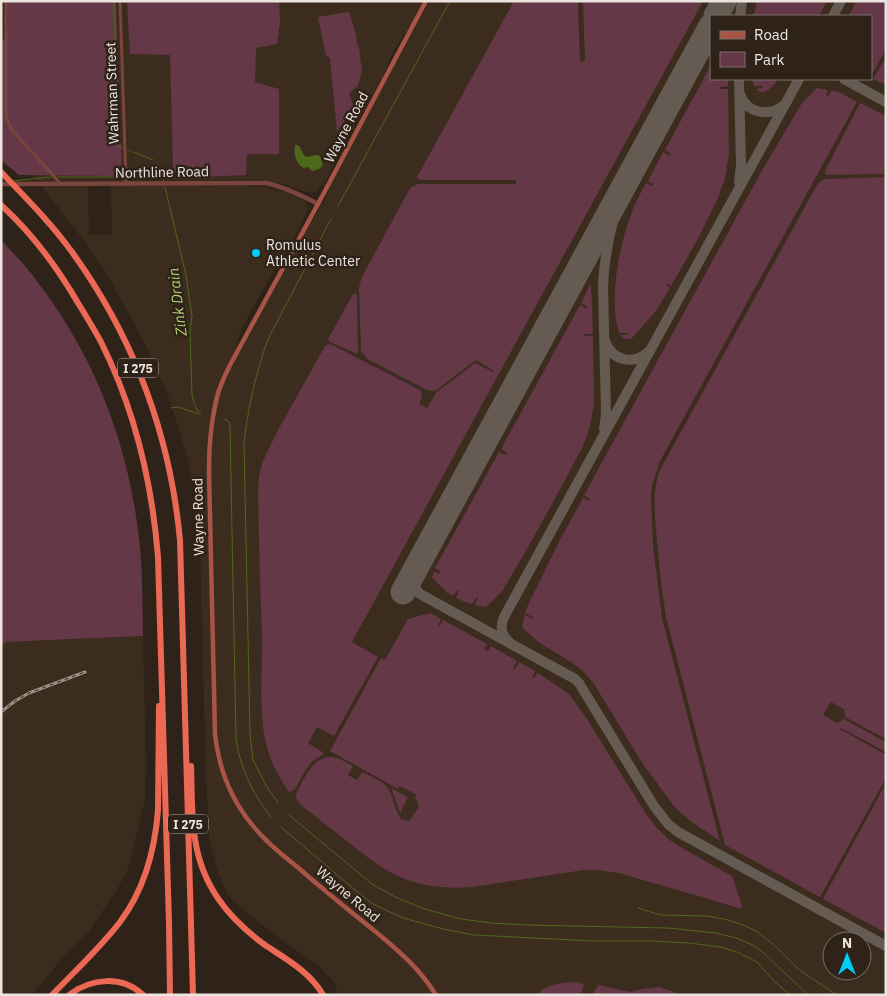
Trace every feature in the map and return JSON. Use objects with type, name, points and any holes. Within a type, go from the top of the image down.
[{"type":"highway","name":"I 275","points":[[1,172],[25,196],[66,244],[98,291],[124,337],[149,395],[167,456],[178,516],[180,540],[193,995]]},
{"type":"highway","name":"I 275","points":[[1,205],[37,244],[71,291],[101,341],[129,409],[143,457],[154,516],[158,557],[170,995]]},
{"type":"highway","points":[[184,652],[189,702],[195,839],[198,858],[205,876],[218,900],[233,918],[309,976],[323,995]]},
{"type":"highway","points":[[52,995],[121,921],[133,901],[149,861],[158,810],[158,711],[161,655]]},
{"type":"highway","points":[[68,995],[82,986],[97,981],[110,981],[130,986],[144,995]]},
{"type":"main road","name":"Wayne Road","points":[[426,1],[230,365],[220,390],[214,413],[209,472],[215,725],[217,752],[232,796],[242,812],[262,836],[406,957],[423,976],[436,995]]},
{"type":"street","points":[[6,1],[6,116],[11,129],[61,184]]},
{"type":"street","name":"Wahrman Street","points":[[120,1],[126,183]]},
{"type":"street","name":"Northline Road","points":[[1,184],[266,183],[296,192],[318,204]]},
{"type":"shaded area","points":[[1,1],[424,1],[391,56],[384,74],[326,180],[316,192],[310,193],[279,183],[259,180],[39,181],[1,149]]},
{"type":"shaded area","points":[[429,1],[886,1],[886,995],[338,995],[335,983],[319,966],[272,933],[228,895],[217,870],[210,843],[206,780],[200,545],[189,462],[168,395],[148,350],[127,310],[106,273],[85,242],[41,185],[88,185],[89,235],[112,235],[111,185],[194,185],[206,187],[236,185],[265,187],[289,193],[304,200],[308,208],[302,223],[242,328],[236,344],[242,346],[307,227],[325,200],[331,184],[366,116]]},
{"type":"shaded area","points":[[295,145],[298,145],[307,157],[320,156],[323,165],[319,169],[312,171],[308,167],[303,168],[296,158]]},
{"type":"shaded area","points":[[143,636],[145,799],[128,869],[90,930],[66,954],[32,995],[1,995],[1,646],[6,642]]},
{"type":"green space","points":[[7,1],[116,1],[122,176],[19,175],[1,160],[1,41],[5,37],[8,27]]},
{"type":"green space","points":[[127,1],[279,1],[280,23],[277,44],[256,48],[255,82],[279,89],[279,154],[247,154],[246,175],[178,178],[173,170],[170,55],[130,54]]},
{"type":"green space","points":[[514,1],[578,1],[580,62],[585,61],[583,1],[703,1],[352,642],[378,657],[334,736],[317,727],[308,743],[324,753],[311,763],[295,789],[289,792],[272,762],[267,748],[262,716],[258,493],[262,463],[278,430],[325,346],[329,344],[420,390],[422,395],[419,404],[427,408],[436,393],[475,363],[494,371],[476,360],[435,391],[427,390],[367,359],[361,351],[359,289],[363,275],[410,188],[418,184],[516,184],[516,180],[421,180],[417,177]]},
{"type":"green space","points":[[757,1],[827,1],[820,15],[754,15]]},
{"type":"green space","points":[[856,1],[886,1],[886,49],[872,74],[872,15],[849,15]]},
{"type":"green space","points":[[349,12],[359,47],[362,71],[358,86],[349,93],[354,107],[337,132],[330,58],[326,56],[318,17]]},
{"type":"green space","points":[[886,57],[886,85],[873,79]]},
{"type":"green space","points":[[710,67],[710,80],[728,80],[728,86],[720,87],[720,89],[728,89],[729,154],[725,179],[699,237],[671,286],[666,285],[670,288],[656,311],[632,338],[624,339],[620,335],[627,335],[628,333],[619,333],[615,303],[615,286],[620,252],[629,220],[646,183],[652,186],[653,184],[648,181],[663,152],[670,156],[671,154],[665,150]]},
{"type":"green space","points":[[752,80],[777,81],[765,92],[756,89],[763,88],[763,86],[754,86]]},
{"type":"green space","points":[[817,88],[828,90],[826,95],[828,97],[831,91],[839,92],[857,102],[660,461],[652,485],[653,545],[662,618],[720,841],[689,820],[673,805],[643,764],[594,684],[584,672],[538,642],[522,627],[525,615],[532,619],[533,617],[525,613],[560,540],[583,498],[589,501],[590,499],[584,495],[764,167],[802,103]]},
{"type":"green space","points":[[860,103],[886,116],[886,174],[826,175],[825,171]]},
{"type":"green space","points":[[886,177],[886,739],[845,717],[844,709],[831,702],[823,715],[837,723],[844,719],[886,742],[886,752],[840,729],[886,755],[886,778],[820,897],[725,845],[666,617],[658,550],[655,494],[661,468],[817,185],[826,179]]},
{"type":"green space","points":[[1,240],[32,275],[56,308],[90,367],[104,398],[125,462],[133,496],[142,570],[143,636],[6,642],[1,646]]},
{"type":"green space","points":[[591,283],[593,334],[584,334],[585,336],[593,336],[594,404],[588,433],[564,482],[503,590],[486,607],[475,605],[477,597],[472,604],[465,602],[456,598],[459,591],[457,590],[453,596],[432,578],[434,571],[439,574],[441,572],[435,568],[499,452],[506,455],[507,453],[501,449],[580,305],[587,309],[588,307],[581,303]]},
{"type":"green space","points":[[353,294],[357,296],[358,354],[330,342],[328,339]]},
{"type":"green space","points":[[430,613],[441,619],[438,625],[440,626],[443,620],[487,644],[484,650],[488,651],[491,646],[517,661],[513,668],[515,669],[519,662],[535,671],[532,678],[538,673],[569,694],[656,827],[668,839],[732,876],[742,905],[741,908],[619,873],[597,870],[584,870],[472,887],[454,888],[418,883],[393,874],[381,867],[301,805],[297,800],[296,794],[306,775],[323,758],[335,757],[353,766],[348,775],[357,780],[362,772],[386,786],[401,819],[409,821],[419,807],[415,798],[416,794],[399,786],[398,789],[330,751],[381,658],[385,660],[408,619]]},
{"type":"green space","points":[[886,783],[886,933],[823,899]]},
{"type":"green space","points":[[391,788],[408,797],[400,813]]},
{"type":"green space","points":[[577,982],[584,986],[580,995],[537,995],[550,986],[560,983]]},
{"type":"green space","points":[[598,985],[631,992],[660,987],[681,995],[592,995]]},
{"type":"waterway","points":[[114,1],[117,146],[123,148]]},
{"type":"waterway","points":[[338,206],[450,1]]},
{"type":"waterway","points":[[133,152],[153,160]]},
{"type":"waterway","points":[[158,166],[162,171]]},
{"type":"waterway","name":"Zink Drain","points":[[163,175],[164,183]]},
{"type":"waterway","name":"Zink Drain","points":[[12,181],[52,177]]},
{"type":"waterway","name":"Zink Drain","points":[[58,177],[122,177]]},
{"type":"waterway","name":"Zink Drain","points":[[131,177],[163,177]]},
{"type":"waterway","name":"Zink Drain","points":[[165,187],[186,275],[192,316],[190,332],[192,395],[196,408],[201,414]]},
{"type":"waterway","points":[[278,802],[268,789],[253,760],[250,734],[244,443],[253,390],[268,339],[331,219]]},
{"type":"waterway","points":[[171,408],[178,407],[199,414]]},
{"type":"waterway","points":[[224,419],[229,422],[230,427],[236,739],[248,780],[258,799],[271,817]]},
{"type":"waterway","points":[[289,815],[372,884],[395,897],[425,909],[461,919],[491,923],[668,928],[716,933],[753,945],[808,995]]},
{"type":"waterway","points":[[281,827],[373,904],[403,918],[474,935],[593,941],[652,941],[720,947],[737,952],[757,962],[790,995]]},
{"type":"waterway","points":[[638,908],[660,915],[707,916],[743,925],[758,932],[798,969],[835,994]]},
{"type":"taxiway","points":[[740,15],[742,1]]},
{"type":"taxiway","points":[[834,15],[841,1]]},
{"type":"taxiway","points":[[739,80],[741,165],[739,182]]},
{"type":"taxiway","points":[[511,644],[502,632],[504,617],[798,80]]},
{"type":"taxiway","points":[[846,80],[886,102]]},
{"type":"taxiway","points":[[740,94],[747,105],[758,111],[771,111],[783,106]]},
{"type":"taxiway","points":[[604,429],[606,414],[604,268],[614,217],[629,176]]},
{"type":"taxiway","points":[[605,341],[613,353],[624,359],[637,359],[649,351]]},
{"type":"taxiway","points":[[415,569],[413,582],[420,594],[575,679],[579,683],[654,806],[668,824],[678,832],[886,946]]},
{"type":"runway","points":[[717,15],[724,1]]},
{"type":"runway","points":[[403,592],[710,28]]},
{"type":"railway","points":[[1,712],[29,693],[85,672]]},
{"type":"place","name":"Romulus Athletic Center","points":[[256,253]]}]
